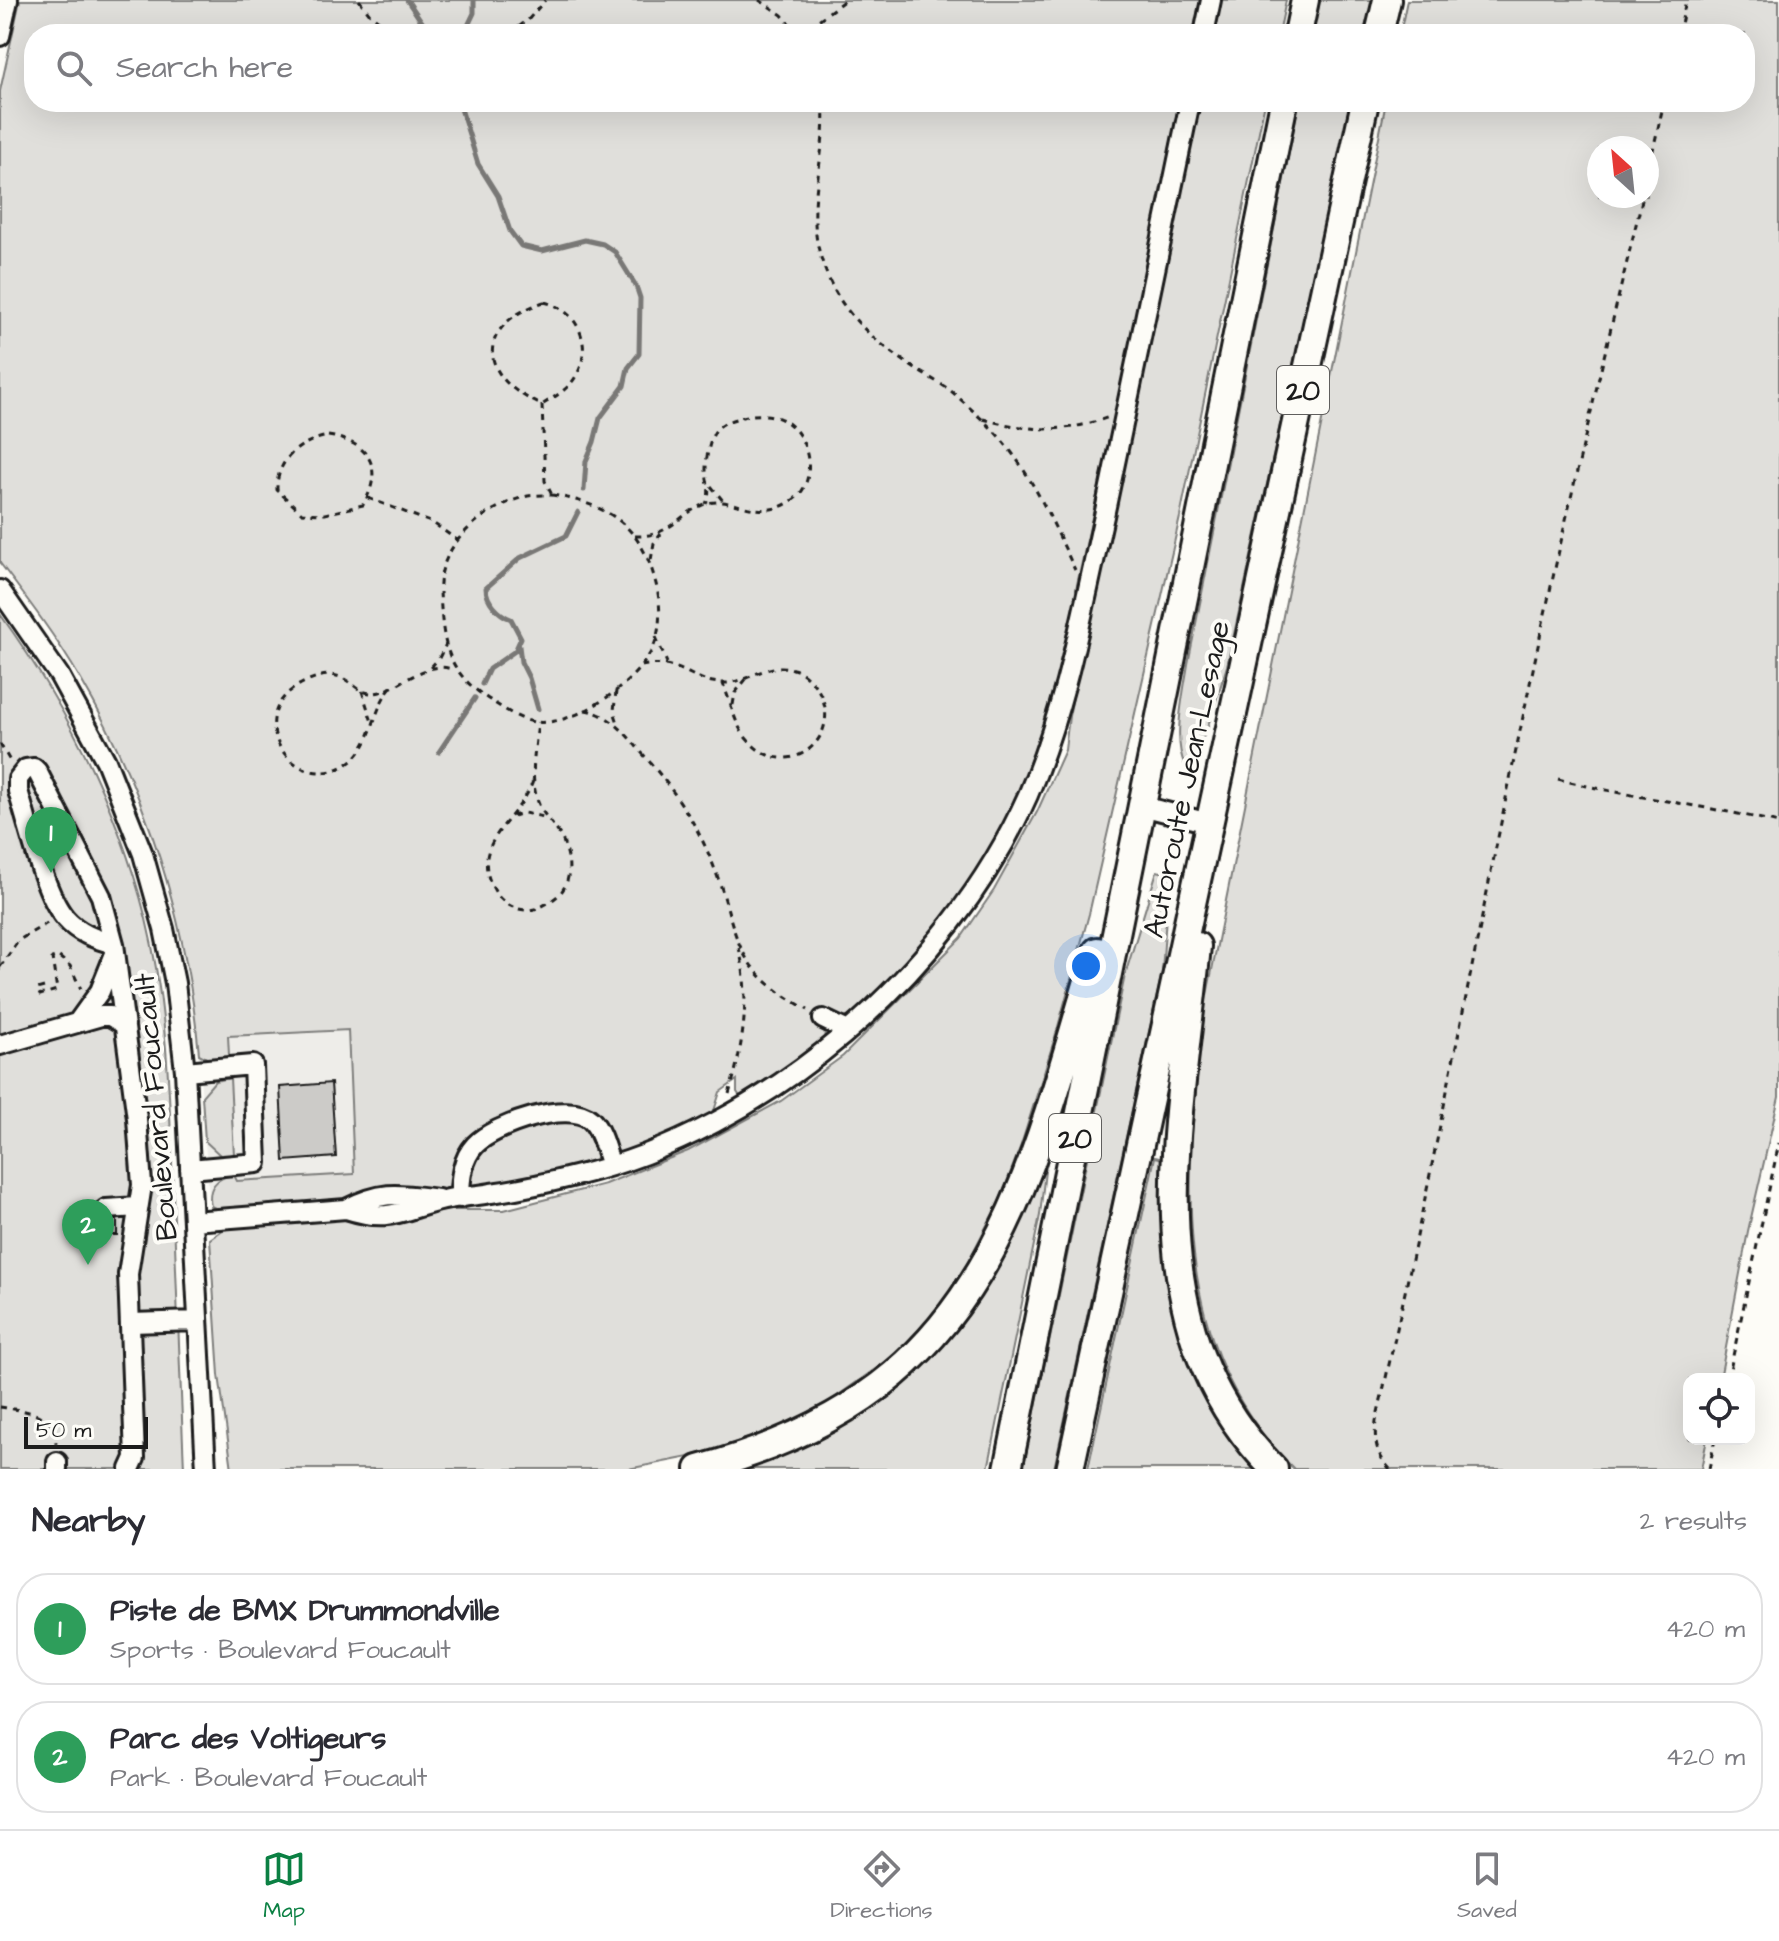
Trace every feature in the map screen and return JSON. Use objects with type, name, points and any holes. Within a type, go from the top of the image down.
[{"type":"highway","points":[[1300,24],[1305,0]]},
{"type":"highway","points":[[1381,24],[1387,0]]},
{"type":"highway","name":"Autoroute Jean-Lesage","points":[[1008,1469],[1282,112]]},
{"type":"highway","name":"Autoroute Jean-Lesage","points":[[1070,1469],[1363,112]]},
{"type":"highway","points":[[699,1469],[775,1444],[817,1425],[859,1399],[893,1375],[917,1352],[964,1294],[1002,1227],[1039,1138],[1142,806]]},
{"type":"highway","points":[[1209,823],[1175,1147],[1176,1253],[1188,1318],[1209,1377],[1240,1429],[1274,1469]]},
{"type":"street","points":[[0,36],[8,0]]},
{"type":"street","points":[[1206,24],[1211,0]]},
{"type":"street","points":[[193,1221],[346,1209],[382,1194],[452,1199],[545,1183],[611,1166],[670,1144],[760,1095],[810,1062],[885,997],[956,916],[985,876],[1008,837],[1047,744],[1087,595],[1188,112]]},
{"type":"street","name":"Boulevard Foucault","points":[[0,590],[72,696],[124,800],[164,929],[175,983],[185,1071],[206,1469]]},
{"type":"street","points":[[114,948],[76,928],[62,914],[45,877],[18,791],[20,775],[30,768],[34,768],[41,777],[101,896],[114,948],[125,1025],[142,1185],[128,1274],[135,1458],[130,1469]]},
{"type":"street","points":[[1142,806],[1209,823]]},
{"type":"street","points":[[77,1023],[107,976],[114,948]]},
{"type":"street","points":[[0,1045],[110,1016],[125,1025]]},
{"type":"street","points":[[823,1019],[848,1031]]},
{"type":"street","points":[[185,1071],[253,1065],[257,1163],[190,1169]]},
{"type":"street","points":[[452,1199],[475,1145],[502,1128],[543,1115],[567,1111],[591,1120],[599,1132],[611,1166]]},
{"type":"street","points":[[106,1209],[138,1207]]},
{"type":"street","points":[[130,1323],[198,1321]]},
{"type":"path","points":[[359,0],[382,24]]},
{"type":"path","points":[[523,24],[545,0]]},
{"type":"path","points":[[759,0],[790,24]]},
{"type":"path","points":[[813,24],[845,0]]},
{"type":"path","points":[[1681,24],[1686,0]]},
{"type":"path","points":[[823,112],[814,230],[820,257],[832,284],[848,313],[864,332],[950,391],[979,418],[1029,477],[1087,595]]},
{"type":"path","points":[[1656,136],[1662,112]]},
{"type":"path","points":[[1390,1469],[1379,1454],[1375,1437],[1376,1421],[1432,1175],[1524,710],[1640,208]]},
{"type":"path","points":[[544,302],[557,305],[576,322],[583,338],[584,354],[576,377],[542,405],[523,397],[506,382],[495,367],[493,348],[498,330],[511,316],[544,302]]},
{"type":"path","points":[[542,405],[543,469],[552,495]]},
{"type":"path","points":[[979,418],[1040,431],[1102,420],[1127,409]]},
{"type":"path","points":[[635,536],[651,537],[662,533],[706,504],[725,503],[752,510],[782,506],[804,491],[809,461],[804,443],[794,429],[782,419],[766,415],[725,422],[715,432],[708,452],[706,472],[710,494],[706,504]]},
{"type":"path","points":[[328,436],[346,438],[361,447],[371,463],[373,489],[368,498],[363,505],[350,509],[325,514],[302,513],[277,490],[277,477],[283,462],[310,439],[328,436]]},
{"type":"path","points":[[709,483],[725,503]]},
{"type":"path","points":[[552,495],[593,506],[620,522],[635,536],[651,560],[659,596],[659,627],[641,666],[616,691],[585,710],[556,720],[538,722],[522,718],[468,686],[457,672],[446,644],[440,582],[447,555],[457,540],[480,519],[528,496],[552,495]]},
{"type":"path","points":[[368,498],[433,523],[457,540]]},
{"type":"path","points":[[651,560],[654,543],[662,533]]},
{"type":"path","points":[[656,637],[667,663]]},
{"type":"path","points":[[430,668],[446,644]]},
{"type":"path","points":[[641,666],[667,663],[723,684],[782,666],[796,669],[820,691],[825,703],[825,730],[817,743],[801,754],[789,759],[773,759],[746,738],[723,684]]},
{"type":"path","points":[[391,687],[382,698],[358,754],[350,762],[317,773],[297,765],[284,755],[275,740],[274,714],[278,703],[291,689],[325,673],[338,674],[362,691],[373,693],[430,668],[444,666],[457,672]]},
{"type":"path","points":[[732,709],[735,693],[749,676]]},
{"type":"path","points":[[362,691],[372,722]]},
{"type":"path","points":[[616,691],[614,711],[619,727]]},
{"type":"path","points":[[585,710],[614,720],[664,778],[689,812],[718,878],[744,974],[745,1010],[739,1050],[722,1117]]},
{"type":"path","points":[[533,781],[527,797],[509,817],[486,853],[485,870],[500,899],[514,908],[529,910],[544,905],[562,892],[569,874],[561,837],[544,817],[536,798],[533,781],[538,722]]},
{"type":"path","points":[[0,744],[13,767]]},
{"type":"path","points":[[1558,779],[1779,823]]},
{"type":"path","points":[[509,817],[524,813],[544,817]]},
{"type":"path","points":[[0,967],[19,940],[62,914]]},
{"type":"path","points":[[736,939],[760,976],[823,1019]]},
{"type":"path","points":[[44,987],[37,989],[40,995],[57,990],[52,958],[58,956],[70,966],[86,1001],[91,1005]]},
{"type":"path","points":[[1729,1373],[1779,1143]]},
{"type":"path","points":[[0,1407],[33,1412],[48,1420],[55,1435],[57,1466]]},
{"type":"path","points":[[1709,1469],[1714,1445]]},
{"type":"shaded area","points":[[20,0],[1200,0],[1195,24],[24,24],[24,112],[1177,112],[1122,385],[1076,589],[1079,600],[1061,679],[1031,768],[998,837],[954,910],[857,1016],[838,1018],[823,1012],[814,1020],[825,1030],[824,1040],[754,1092],[741,1098],[737,1092],[737,1080],[720,1092],[714,1111],[695,1125],[636,1153],[619,1152],[574,1105],[534,1107],[475,1132],[457,1163],[448,1188],[439,1194],[357,1197],[323,1206],[244,1210],[211,1206],[210,1194],[214,1184],[228,1176],[234,1175],[237,1181],[354,1174],[348,1030],[228,1036],[229,1055],[226,1059],[212,1061],[199,1054],[185,956],[174,907],[144,812],[104,721],[80,678],[52,633],[0,563],[0,91]]},
{"type":"shaded area","points":[[1217,0],[1286,0],[1281,24],[1213,24]]},
{"type":"shaded area","points":[[1320,0],[1373,0],[1368,24],[1315,24]]},
{"type":"shaded area","points":[[1407,0],[1779,0],[1779,1097],[1748,1231],[1721,1373],[1683,1373],[1683,1445],[1706,1445],[1701,1469],[1294,1469],[1252,1419],[1223,1366],[1204,1309],[1194,1251],[1191,1191],[1205,1005],[1384,112],[1755,112],[1755,24],[1402,24]]},
{"type":"shaded area","points":[[1195,112],[1263,112],[1180,517],[1089,914],[1056,1034],[1000,1200],[969,1260],[935,1314],[892,1357],[830,1401],[777,1429],[689,1457],[628,1469],[232,1469],[219,1375],[210,1239],[227,1227],[330,1218],[391,1223],[447,1210],[504,1210],[605,1184],[688,1151],[781,1101],[843,1056],[961,938],[994,890],[1037,812],[1065,750],[1069,716]]},
{"type":"shaded area","points":[[1297,112],[1349,112],[1227,666],[1207,729],[1190,766],[1185,765],[1179,742],[1188,664]]},
{"type":"shaded area","points":[[0,614],[47,685],[88,760],[121,838],[154,956],[168,1068],[184,1469],[0,1469]]},
{"type":"shaded area","points":[[1157,871],[1169,874],[1162,972],[1054,1469],[1023,1469],[1125,975]]},
{"type":"shaded area","points":[[348,1030],[354,1174],[237,1181],[209,1196],[197,1034],[228,1037]]},
{"type":"shaded area","points":[[230,1078],[234,1155],[221,1156],[205,1141],[202,1096],[215,1081]]},
{"type":"shaded area","points":[[564,1118],[582,1119],[600,1149],[597,1160],[478,1189],[470,1184],[467,1174],[484,1146],[530,1125]]},
{"type":"shaded area","points":[[1054,1131],[988,1469],[729,1469],[896,1385]]},
{"type":"shaded area","points":[[1155,1157],[1164,1159],[1169,1271],[1264,1469],[1088,1469]]},
{"type":"building","points":[[331,1083],[336,1157],[284,1161],[280,1087]]},
{"type":"building","points":[[102,1220],[117,1220],[117,1235],[102,1235]]},
{"type":"waterway","points":[[407,0],[423,24]]},
{"type":"waterway","points":[[469,24],[474,13],[474,0]]},
{"type":"waterway","points":[[462,112],[478,164],[498,196],[510,231],[521,246],[542,251],[585,240],[603,244],[615,252],[640,298],[639,354],[628,368],[624,386],[600,418],[586,461],[584,490]]},
{"type":"waterway","points":[[482,684],[489,669],[515,651],[521,638],[511,619],[491,602],[486,588],[520,558],[566,536],[578,512]]},
{"type":"waterway","points":[[519,646],[521,662],[538,709]]},
{"type":"waterway","points":[[439,752],[475,698]]},
{"type":"place","name":"Piste de BMX Drummondville","points":[[51,873]]},
{"type":"place","name":"Parc des Voltigeurs","points":[[88,1265]]}]
